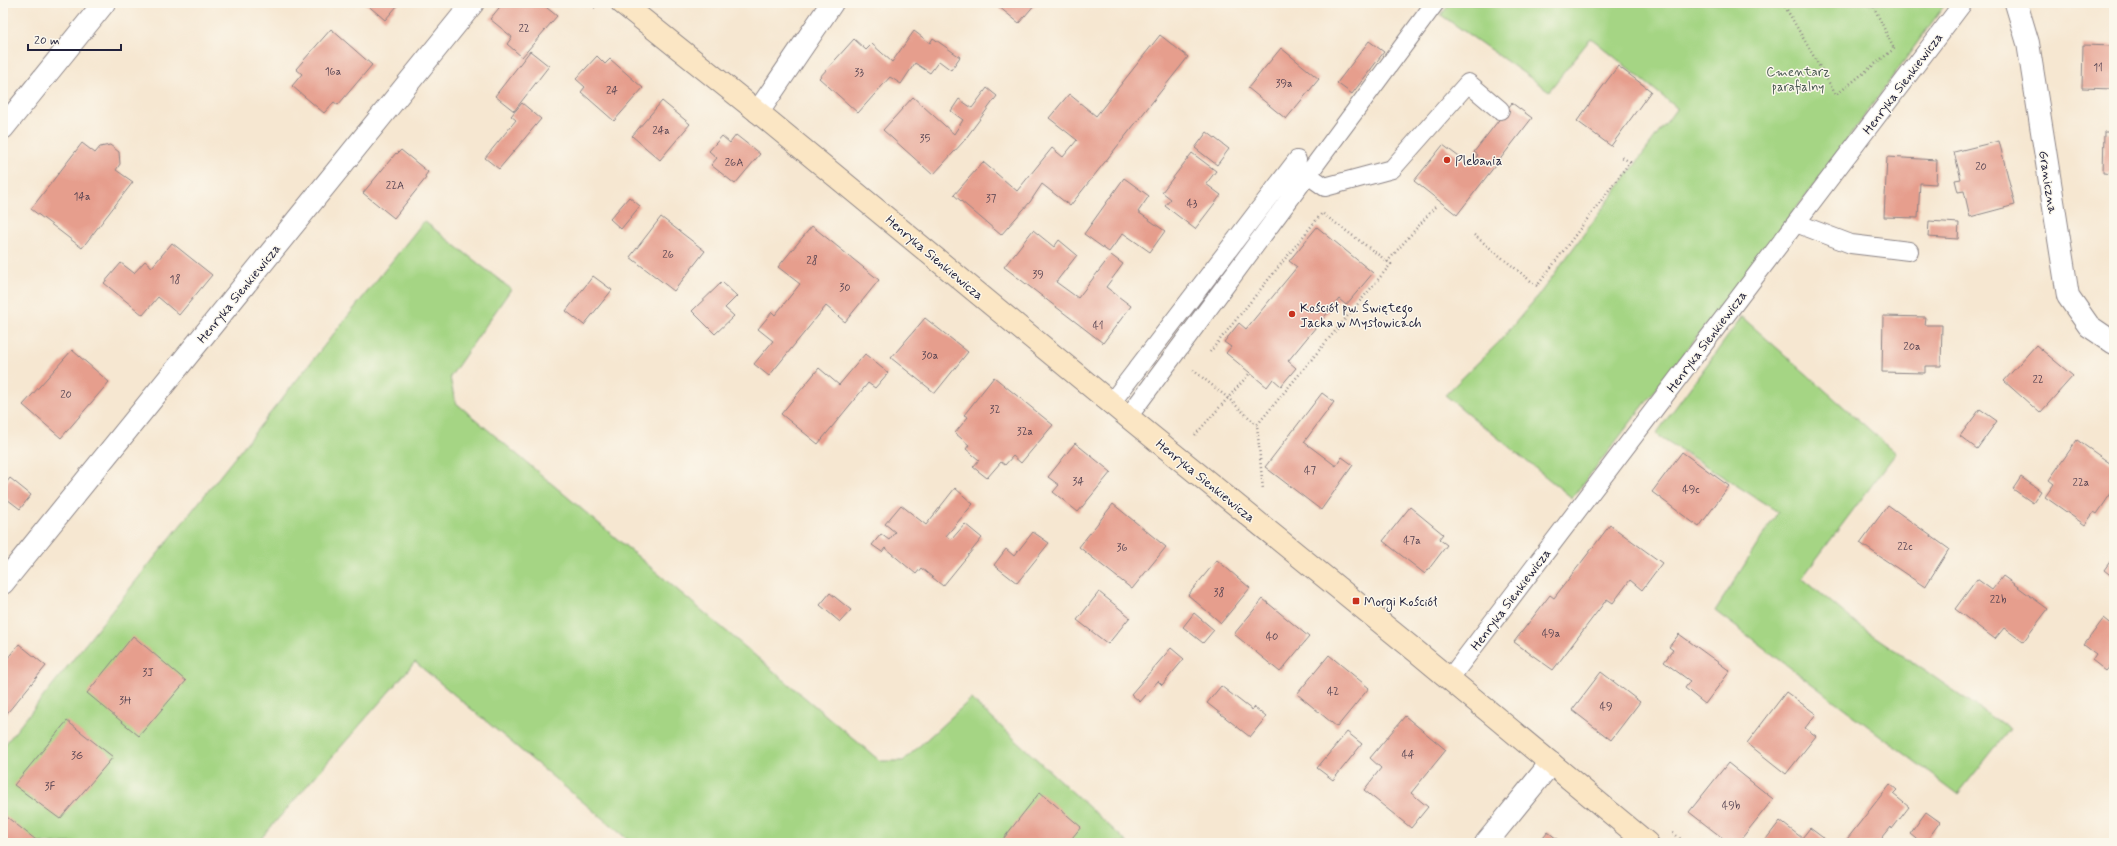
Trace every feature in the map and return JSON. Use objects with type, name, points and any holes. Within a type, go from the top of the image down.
[{"type":"street","points":[[3,128],[104,3]]},
{"type":"street","name":"Henryka Sienkiewicza","points":[[3,583],[473,3]]},
{"type":"street","name":"Henryka Sienkiewicza","points":[[622,3],[758,112],[1128,417],[1450,678],[1647,843]]},
{"type":"street","points":[[758,112],[832,3]]},
{"type":"street","name":"Graniczna","points":[[2016,3],[2028,43],[2068,296],[2088,326],[2114,342]]},
{"type":"street","points":[[1486,843],[1551,763]]},
{"type":"lane","points":[[1128,417],[1435,3]]},
{"type":"lane","name":"Henryka Sienkiewicza","points":[[1450,678],[1963,3]]},
{"type":"lane","points":[[1308,175],[1325,187],[1392,169],[1468,83],[1500,110]]},
{"type":"lane","points":[[1111,403],[1297,160]]},
{"type":"lane","points":[[1796,223],[1851,244],[1909,251]]},
{"type":"path","points":[[1783,3],[1836,95],[1894,49],[1899,43]]},
{"type":"path","points":[[1872,3],[1894,49]]},
{"type":"path","points":[[1474,235],[1537,286],[1630,162],[1620,156]]},
{"type":"path","points":[[1387,262],[1435,207]]},
{"type":"path","points":[[1210,353],[1322,214],[1391,264],[1257,425]]},
{"type":"path","points":[[1200,365],[1195,372],[1228,398],[1257,425],[1264,493]]},
{"type":"path","points":[[1191,440],[1250,373]]},
{"type":"green space","name":"Cmentarz parafialny","points":[[1450,3],[1946,3],[1812,188],[1572,498],[1445,395],[1499,342],[1538,296],[1677,108],[1591,38],[1549,91],[1441,15]]},
{"type":"green space","points":[[424,221],[511,289],[450,377],[455,402],[880,761],[903,761],[971,699],[1128,843],[632,843],[415,662],[257,843],[3,843],[3,747]]},
{"type":"green space","points":[[1742,317],[1896,453],[1802,578],[1861,627],[2010,729],[1958,794],[1715,611],[1778,512],[1656,434]]},
{"type":"building","points":[[365,3],[396,3],[398,5],[385,20]]},
{"type":"building","points":[[503,3],[541,3],[557,16],[522,57],[507,44],[512,37],[490,19]]},
{"type":"building","points":[[994,3],[1036,3],[1019,23]]},
{"type":"building","points":[[331,29],[372,65],[338,105],[334,102],[324,113],[292,86],[302,74],[296,69]]},
{"type":"building","points":[[914,31],[930,43],[933,38],[960,57],[951,70],[939,61],[930,73],[915,63],[901,84],[890,77],[858,113],[819,78],[854,39],[866,50],[872,44],[892,62]]},
{"type":"building","points":[[1160,35],[1188,57],[1070,206],[1042,184],[1030,202],[1001,235],[954,195],[983,162],[1017,191],[1052,148],[1063,157],[1077,140],[1049,118],[1069,94],[1096,116]]},
{"type":"building","points":[[1369,41],[1384,52],[1352,94],[1337,83]]},
{"type":"building","points":[[2083,45],[2114,46],[2114,89],[2082,88]]},
{"type":"building","points":[[1281,48],[1319,79],[1286,119],[1248,88]]},
{"type":"building","points":[[530,51],[549,66],[514,111],[495,96]]},
{"type":"building","points":[[597,56],[605,64],[610,59],[643,88],[614,121],[581,92],[585,87],[576,79]]},
{"type":"building","points":[[1618,66],[1651,91],[1611,146],[1577,121]]},
{"type":"building","points":[[987,88],[997,96],[963,142],[933,175],[883,130],[913,97],[954,134],[963,120],[951,111],[959,99],[972,108]]},
{"type":"building","points":[[662,101],[690,124],[660,160],[632,136]]},
{"type":"building","points":[[522,103],[541,119],[499,169],[485,158],[516,120],[511,116]]},
{"type":"building","name":"Plebania","points":[[1512,103],[1532,118],[1457,215],[1414,181],[1443,145],[1470,165],[1478,155],[1474,152]]},
{"type":"building","points":[[1207,132],[1229,149],[1217,165],[1195,148]]},
{"type":"building","points":[[2104,132],[2114,132],[2114,174],[2103,173]]},
{"type":"building","points":[[736,135],[760,154],[735,184],[711,165],[717,158],[709,151],[722,136],[730,143]]},
{"type":"building","points":[[1999,141],[2015,205],[1970,217],[1964,191],[1958,192],[1955,180],[1961,179],[1954,152]]},
{"type":"building","points":[[82,143],[95,153],[100,147],[110,145],[119,152],[120,164],[116,170],[133,182],[82,248],[31,209]]},
{"type":"building","points":[[401,150],[428,172],[425,176],[426,178],[394,218],[363,193],[396,153],[397,154]]},
{"type":"building","points":[[1192,153],[1216,171],[1206,184],[1221,195],[1195,229],[1165,206],[1171,199],[1162,192]]},
{"type":"building","points":[[1887,157],[1937,160],[1936,184],[1920,183],[1918,218],[1884,217]]},
{"type":"building","points":[[1124,178],[1149,196],[1138,212],[1165,231],[1150,252],[1123,233],[1109,252],[1084,234]]},
{"type":"building","points":[[629,197],[640,206],[621,229],[610,219]]},
{"type":"building","points":[[661,217],[705,251],[674,291],[630,257]]},
{"type":"building","points":[[1929,221],[1959,223],[1958,239],[1928,237]]},
{"type":"building","points":[[812,226],[879,280],[845,322],[826,306],[769,376],[754,364],[773,341],[758,329],[772,312],[775,315],[800,284],[778,267]]},
{"type":"building","name":"Kościół pw. Świętego Jacka w Mysłowicach","points":[[1317,227],[1373,273],[1346,305],[1339,299],[1288,361],[1296,368],[1281,386],[1273,379],[1267,387],[1226,353],[1231,347],[1224,342],[1239,323],[1246,329],[1297,267],[1289,261]]},
{"type":"building","points":[[1033,230],[1054,247],[1059,240],[1077,255],[1056,282],[1078,298],[1111,255],[1123,264],[1106,287],[1131,306],[1103,343],[1004,267]]},
{"type":"building","points":[[172,243],[212,275],[179,315],[158,297],[143,315],[104,283],[121,263],[134,273],[145,261],[152,267]]},
{"type":"building","points":[[593,276],[612,290],[584,325],[566,311]]},
{"type":"building","points":[[722,282],[737,296],[725,308],[734,316],[715,334],[692,311]]},
{"type":"building","points":[[1883,316],[1926,317],[1925,325],[1942,325],[1941,366],[1925,366],[1925,373],[1882,372]]},
{"type":"building","points":[[925,318],[968,352],[935,393],[891,358]]},
{"type":"building","points":[[2036,345],[2073,376],[2040,413],[2004,381]]},
{"type":"building","points":[[72,350],[109,382],[61,438],[23,405]]},
{"type":"building","points":[[865,354],[888,373],[875,388],[868,383],[818,444],[781,414],[819,368],[839,385]]},
{"type":"building","points":[[994,377],[1053,425],[1021,463],[1013,456],[1005,465],[1001,462],[987,478],[973,467],[979,460],[966,449],[969,445],[955,433],[968,417],[964,415]]},
{"type":"building","points":[[1322,393],[1334,402],[1304,442],[1336,466],[1342,457],[1353,465],[1321,510],[1265,467]]},
{"type":"building","points":[[1980,409],[1997,421],[1977,449],[1960,436]]},
{"type":"building","points":[[2077,440],[2114,466],[2114,476],[2111,480],[2114,483],[2114,489],[2097,514],[2094,512],[2085,525],[2045,497],[2054,484],[2049,480]]},
{"type":"building","points":[[1075,443],[1111,472],[1078,512],[1053,492],[1059,485],[1048,477]]},
{"type":"building","points":[[1682,452],[1729,486],[1699,527],[1652,492]]},
{"type":"building","points":[[2021,477],[2041,491],[2033,503],[2013,489]]},
{"type":"building","points":[[10,478],[31,495],[20,509],[3,496],[3,487]]},
{"type":"building","points":[[955,488],[973,504],[946,536],[951,540],[965,524],[982,538],[943,586],[921,568],[916,574],[885,548],[882,552],[872,545],[881,534],[889,540],[895,532],[885,524],[901,505],[926,525]]},
{"type":"building","points":[[1113,504],[1166,547],[1132,589],[1079,547]]},
{"type":"building","points":[[1888,505],[1949,549],[1925,587],[1860,543]]},
{"type":"building","points":[[1410,507],[1443,534],[1439,539],[1447,545],[1425,574],[1383,541]]},
{"type":"building","points":[[1610,525],[1662,563],[1642,590],[1630,580],[1613,603],[1607,599],[1553,670],[1514,642],[1550,595],[1554,598]]},
{"type":"building","points":[[1033,532],[1049,543],[1017,583],[994,565],[1006,549],[1014,556]]},
{"type":"building","points":[[2114,556],[2114,578],[2104,570]]},
{"type":"building","points":[[1217,560],[1250,588],[1221,623],[1188,595]]},
{"type":"building","points":[[2003,576],[2048,609],[2023,642],[2004,628],[1995,639],[1955,609],[1977,579],[1992,590]]},
{"type":"building","points":[[1099,592],[1130,617],[1108,644],[1077,620]]},
{"type":"building","points":[[830,593],[851,610],[840,622],[820,605]]},
{"type":"building","points":[[1263,599],[1309,637],[1280,672],[1234,634]]},
{"type":"building","points":[[1194,613],[1214,630],[1203,643],[1183,627]]},
{"type":"building","points":[[2104,618],[2114,626],[2114,667],[2111,665],[2106,671],[2092,660],[2096,654],[2084,645]]},
{"type":"building","points":[[1679,634],[1730,671],[1705,704],[1685,688],[1690,681],[1664,662],[1673,650],[1669,647]]},
{"type":"building","points":[[133,636],[186,681],[139,736],[87,693]]},
{"type":"building","points":[[19,644],[46,666],[3,718],[3,664]]},
{"type":"building","points":[[1171,648],[1184,659],[1162,685],[1158,681],[1140,702],[1131,694]]},
{"type":"building","points":[[1329,655],[1369,688],[1337,727],[1297,694]]},
{"type":"building","points":[[1601,672],[1640,702],[1611,740],[1572,710]]},
{"type":"building","points":[[1221,686],[1252,710],[1254,707],[1266,717],[1250,737],[1207,703]]},
{"type":"building","points":[[1786,692],[1816,714],[1805,728],[1816,736],[1786,774],[1747,743]]},
{"type":"building","points":[[1405,716],[1446,750],[1411,793],[1428,807],[1411,828],[1364,790],[1381,768],[1370,758]]},
{"type":"building","points":[[67,721],[113,757],[60,819],[14,785]]},
{"type":"building","points":[[1347,732],[1362,744],[1333,780],[1317,768]]},
{"type":"building","points":[[1728,763],[1773,799],[1738,843],[1729,843],[1689,812]]},
{"type":"building","points":[[1890,784],[1897,790],[1893,794],[1909,807],[1892,829],[1891,827],[1878,843],[1844,843]]},
{"type":"building","points":[[1040,792],[1081,827],[1068,843],[1000,843]]},
{"type":"building","points":[[1926,812],[1940,822],[1925,843],[1921,843],[1910,834]]},
{"type":"building","points":[[3,814],[40,843],[3,843]]},
{"type":"building","points":[[1780,821],[1802,838],[1810,828],[1826,840],[1824,843],[1763,843]]},
{"type":"building","points":[[1548,832],[1562,843],[1539,843]]},
{"type":"place","name":"Plebania","points":[[1447,160]]},
{"type":"place","name":"Kościół pw. Świętego Jacka w Mysłowicach","points":[[1292,314]]},
{"type":"place","name":"Morgi Kościół","points":[[1356,601]]}]
